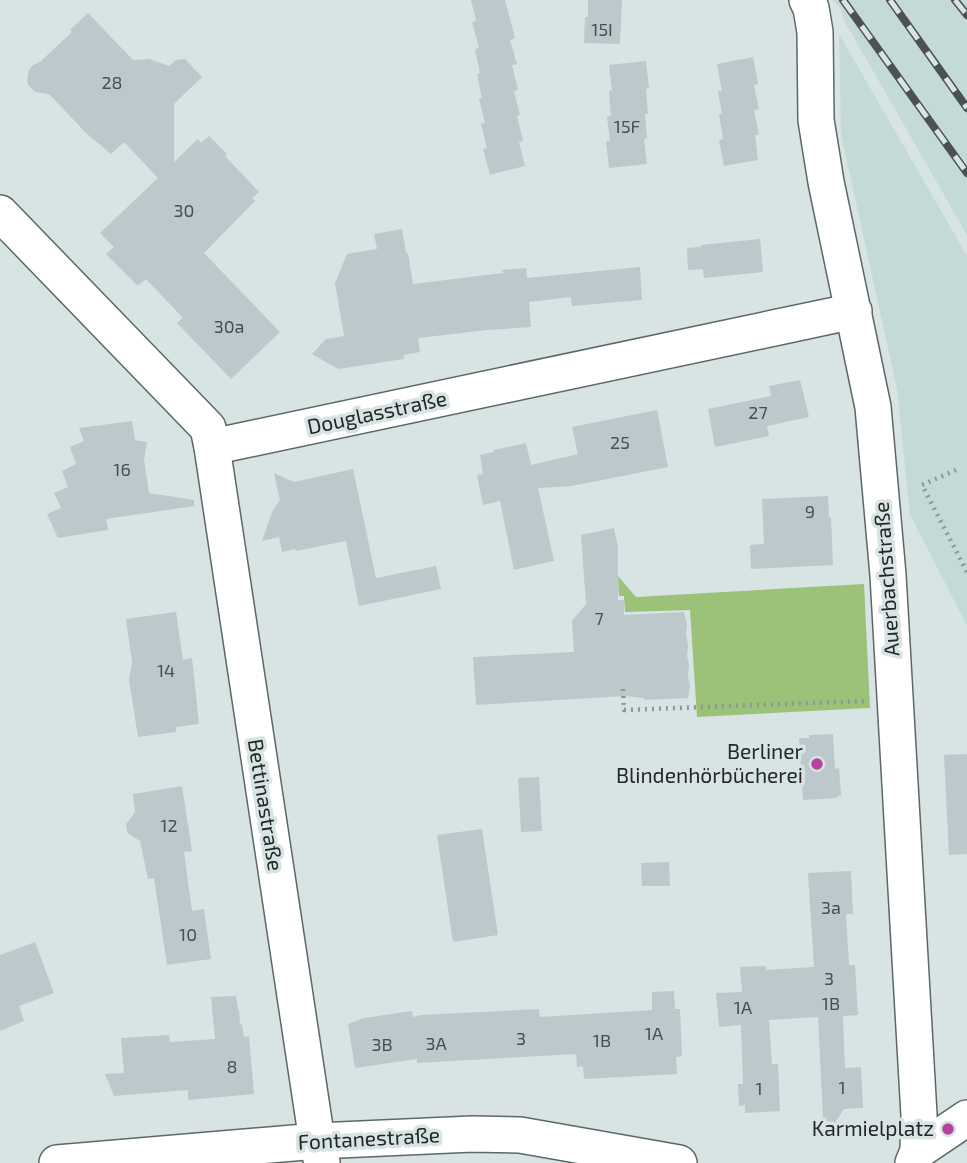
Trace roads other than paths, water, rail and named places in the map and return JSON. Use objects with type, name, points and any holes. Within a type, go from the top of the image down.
[{"type":"street","name":"Auerbachstraße","points":[[807,0],[815,32],[816,120],[826,182],[873,407],[888,575],[918,1101],[915,1157]]},
{"type":"street","points":[[0,213],[208,428],[212,447]]},
{"type":"street","name":"Douglasstraße","points":[[212,447],[854,312]]},
{"type":"street","name":"Bettinastraße","points":[[212,447],[319,1152]]},
{"type":"street","points":[[915,1157],[967,1118]]},
{"type":"street","name":"Fontanestraße","points":[[57,1163],[319,1152],[440,1134],[520,1135],[680,1163]]},
{"type":"railway","points":[[843,0],[967,173]]},
{"type":"railway","points":[[890,0],[967,108]]},
{"type":"railway","points":[[955,0],[967,15]]},
{"type":"place","name":"Berliner Blindenhörbücherei","points":[[817,764]]},
{"type":"place","name":"Karmielplatz","points":[[948,1129]]}]
